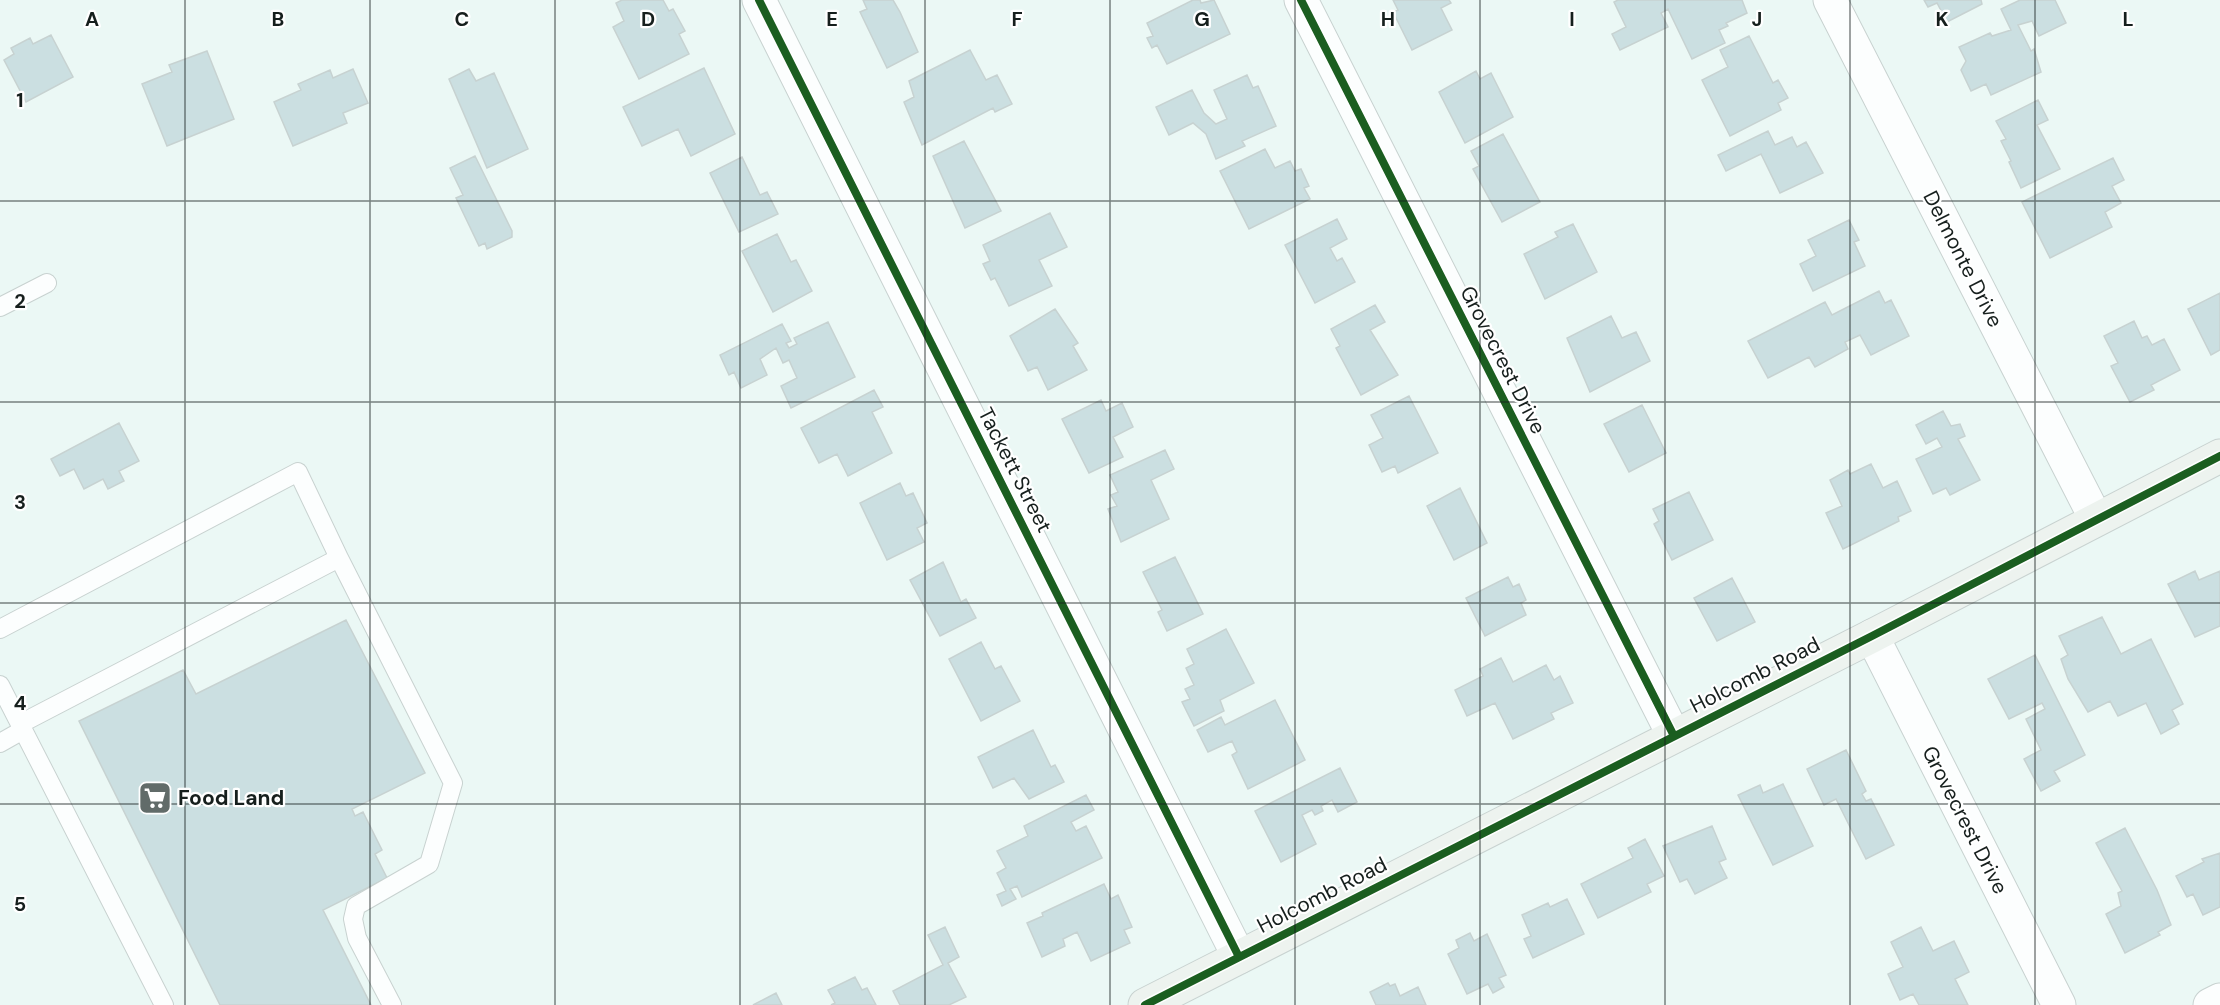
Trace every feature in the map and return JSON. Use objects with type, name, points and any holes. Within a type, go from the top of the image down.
[{"type":"street","name":"Tackett Street","points":[[759,0],[1239,957]]},
{"type":"street","name":"Grovecrest Drive","points":[[1300,0],[1674,736]]},
{"type":"street","name":"Delmonte Drive","points":[[1830,0],[2096,519]]},
{"type":"street","name":"Holcomb Road","points":[[1145,1005],[1872,636],[2220,456]]},
{"type":"street","name":"Grovecrest Drive","points":[[1872,636],[2059,1005]]},
{"type":"street","points":[[2210,1005],[2220,1000]]},
{"type":"lane","points":[[0,307],[47,283]]},
{"type":"lane","points":[[0,629],[298,472],[453,783],[429,864],[356,906],[353,919],[357,938],[392,1005]]},
{"type":"lane","points":[[0,743],[22,727],[339,558]]},
{"type":"lane","points":[[0,685],[164,1005]]},
{"type":"building","points":[[622,0],[663,0],[669,11],[673,9],[685,31],[679,34],[689,54],[639,79],[613,27],[624,21],[616,3]]},
{"type":"building","points":[[863,0],[893,0],[918,52],[887,68],[860,12],[867,9]]},
{"type":"building","points":[[1193,0],[1200,0],[1201,3],[1214,0],[1230,34],[1167,64],[1157,45],[1152,48],[1147,38],[1153,36],[1147,23]]},
{"type":"building","points":[[1393,0],[1449,0],[1451,3],[1441,8],[1452,30],[1412,50],[1393,12],[1398,10]]},
{"type":"building","points":[[1618,0],[1742,0],[1747,13],[1726,23],[1728,26],[1719,30],[1725,43],[1692,59],[1668,9],[1661,13],[1668,27],[1620,50],[1612,34],[1626,27],[1614,2]]},
{"type":"building","points":[[1924,0],[1981,0],[1982,4],[1947,22],[1937,3],[1928,7]]},
{"type":"building","points":[[2020,0],[2055,0],[2066,23],[2039,36],[2032,21],[2018,25],[2031,51],[2034,49],[2041,72],[1991,95],[1986,84],[1971,91],[1961,70],[1966,61],[1959,47],[1990,33],[1992,36],[2011,30],[2001,9]]},
{"type":"building","points":[[51,35],[73,77],[26,102],[4,60],[14,54],[11,48],[30,38],[33,44]]},
{"type":"building","points":[[1749,36],[1773,83],[1778,80],[1788,98],[1778,103],[1781,110],[1730,136],[1702,80],[1728,67],[1720,50]]},
{"type":"building","points":[[970,50],[986,80],[997,75],[1012,104],[995,112],[993,108],[922,145],[904,102],[914,97],[909,81]]},
{"type":"building","points":[[207,51],[234,119],[167,146],[142,84],[172,72],[169,65]]},
{"type":"building","points":[[704,68],[735,134],[691,156],[678,129],[642,146],[623,107]]},
{"type":"building","points":[[353,69],[368,103],[343,113],[347,123],[293,146],[274,102],[301,90],[298,84],[330,70],[333,78]]},
{"type":"building","points":[[469,69],[476,81],[494,73],[528,149],[487,168],[449,79]]},
{"type":"building","points":[[1476,71],[1480,79],[1491,73],[1513,117],[1465,143],[1439,92]]},
{"type":"building","points":[[1247,75],[1253,88],[1258,86],[1276,126],[1242,141],[1245,146],[1216,159],[1206,134],[1193,123],[1169,135],[1156,107],[1192,90],[1204,113],[1216,124],[1227,119],[1214,90]]},
{"type":"building","points":[[2038,100],[2048,120],[2037,125],[2060,169],[2021,188],[2001,141],[2006,139],[1996,121]]},
{"type":"building","points":[[1768,131],[1775,145],[1792,137],[1797,147],[1806,142],[1823,173],[1780,193],[1761,154],[1726,171],[1718,155]]},
{"type":"building","points":[[1503,134],[1540,202],[1502,222],[1473,169],[1479,166],[1471,151]]},
{"type":"building","points":[[964,141],[1001,211],[965,228],[933,156]]},
{"type":"building","points":[[1265,149],[1275,168],[1290,161],[1295,171],[1301,169],[1309,186],[1304,188],[1310,199],[1249,229],[1220,171]]},
{"type":"building","points":[[475,156],[512,231],[512,237],[487,249],[485,243],[479,246],[456,198],[463,195],[450,168]]},
{"type":"building","points":[[742,157],[760,195],[767,192],[778,214],[739,232],[710,173]]},
{"type":"building","points":[[2113,158],[2124,180],[2112,186],[2121,203],[2105,212],[2112,227],[2050,258],[2022,202]]},
{"type":"building","points":[[1050,213],[1067,247],[1039,260],[1052,286],[1009,306],[995,278],[991,280],[983,264],[990,261],[983,245]]},
{"type":"building","points":[[1337,219],[1347,239],[1330,248],[1337,261],[1342,258],[1355,282],[1315,303],[1285,245]]},
{"type":"building","points":[[1849,220],[1859,240],[1854,242],[1865,266],[1813,291],[1800,264],[1816,256],[1808,240]]},
{"type":"building","points":[[1573,224],[1597,272],[1545,299],[1524,254],[1558,237],[1555,232]]},
{"type":"building","points":[[777,234],[791,262],[796,260],[812,291],[773,312],[742,251]]},
{"type":"building","points":[[1879,291],[1885,303],[1891,300],[1909,336],[1871,355],[1860,335],[1845,342],[1848,349],[1815,367],[1809,357],[1768,378],[1748,341],[1825,302],[1832,315]]},
{"type":"building","points":[[2220,293],[2220,350],[2211,355],[2188,309]]},
{"type":"building","points":[[1375,305],[1385,322],[1370,330],[1398,375],[1361,395],[1336,348],[1340,346],[1331,329]]},
{"type":"building","points":[[1055,309],[1078,343],[1073,346],[1087,370],[1048,390],[1037,367],[1028,371],[1010,336]]},
{"type":"building","points":[[1611,316],[1622,338],[1636,332],[1650,361],[1590,392],[1567,338]]},
{"type":"building","points":[[2134,321],[2142,338],[2147,336],[2152,345],[2164,339],[2180,370],[2151,385],[2154,390],[2130,402],[2111,366],[2118,363],[2104,336]]},
{"type":"building","points":[[828,322],[855,377],[791,408],[781,386],[797,378],[789,360],[783,363],[776,348],[760,359],[767,375],[741,388],[734,372],[729,375],[720,355],[782,324],[791,341],[786,343],[789,348],[797,344],[794,338]]},
{"type":"building","points":[[874,390],[883,407],[872,412],[892,453],[848,476],[837,454],[819,463],[801,428]]},
{"type":"building","points":[[1409,396],[1438,453],[1398,473],[1395,466],[1382,472],[1369,445],[1383,438],[1371,415]]},
{"type":"building","points":[[1101,400],[1106,411],[1122,403],[1133,427],[1113,437],[1123,457],[1089,473],[1062,419]]},
{"type":"building","points":[[1642,405],[1666,453],[1629,472],[1604,424]]},
{"type":"building","points":[[1943,411],[1951,426],[1960,424],[1965,436],[1958,439],[1980,480],[1950,495],[1946,488],[1933,494],[1916,459],[1942,447],[1937,438],[1926,444],[1916,425]]},
{"type":"building","points":[[119,423],[139,461],[119,471],[124,481],[108,489],[103,479],[84,489],[74,469],[60,476],[51,459]]},
{"type":"building","points":[[1165,450],[1174,469],[1151,480],[1169,519],[1121,542],[1108,509],[1117,506],[1111,495],[1118,492],[1110,475]]},
{"type":"building","points":[[1871,464],[1883,488],[1897,481],[1911,511],[1898,517],[1899,521],[1843,549],[1826,513],[1842,506],[1830,480],[1848,470],[1850,474]]},
{"type":"building","points":[[900,483],[906,496],[913,493],[927,523],[917,528],[924,542],[887,560],[860,503]]},
{"type":"building","points":[[1460,488],[1487,543],[1454,560],[1427,506]]},
{"type":"building","points":[[1689,492],[1713,540],[1672,560],[1654,524],[1659,521],[1653,509]]},
{"type":"building","points":[[1175,557],[1203,614],[1167,631],[1158,612],[1162,610],[1143,572]]},
{"type":"building","points":[[943,562],[961,602],[966,599],[976,618],[940,636],[910,580]]},
{"type":"building","points":[[2195,571],[2199,580],[2220,571],[2220,626],[2195,637],[2168,584]]},
{"type":"building","points":[[1508,577],[1513,587],[1519,584],[1526,600],[1521,603],[1526,615],[1485,636],[1466,598]]},
{"type":"building","points":[[1732,578],[1755,622],[1717,641],[1694,598]]},
{"type":"building","points":[[2102,617],[2121,654],[2151,639],[2183,704],[2172,710],[2179,724],[2161,734],[2146,703],[2118,716],[2110,701],[2088,712],[2068,679],[2061,659],[2068,655],[2059,636]]},
{"type":"building","points":[[346,620],[425,773],[352,809],[355,816],[363,812],[382,850],[375,854],[387,878],[323,910],[371,1005],[220,1005],[79,721],[183,670],[196,694]]},
{"type":"building","points":[[1226,629],[1254,683],[1220,700],[1224,711],[1194,726],[1182,702],[1190,699],[1185,689],[1194,685],[1186,668],[1194,664],[1187,649]]},
{"type":"building","points":[[981,642],[995,669],[1001,666],[1020,701],[981,721],[949,659]]},
{"type":"building","points":[[2035,655],[2085,755],[2054,771],[2060,781],[2041,791],[2024,759],[2041,750],[2026,719],[2045,709],[2042,703],[2009,719],[1988,679]]},
{"type":"building","points":[[1501,658],[1513,682],[1546,665],[1554,680],[1560,676],[1573,703],[1551,713],[1554,719],[1513,739],[1495,703],[1467,716],[1455,690],[1483,676],[1480,669]]},
{"type":"building","points":[[1275,700],[1305,760],[1248,789],[1232,755],[1237,752],[1232,741],[1208,752],[1197,730],[1221,717],[1225,725]]},
{"type":"building","points":[[1033,730],[1051,767],[1055,765],[1064,782],[1029,799],[1014,778],[993,788],[978,757]]},
{"type":"building","points":[[1846,750],[1866,791],[1862,794],[1866,801],[1871,799],[1894,845],[1866,859],[1836,799],[1824,805],[1807,769]]},
{"type":"building","points":[[1340,768],[1357,802],[1338,812],[1332,800],[1321,806],[1323,811],[1315,815],[1312,810],[1302,815],[1316,844],[1281,862],[1255,811]]},
{"type":"building","points":[[1783,784],[1813,846],[1773,865],[1738,795],[1760,785],[1763,793]]},
{"type":"building","points":[[1086,795],[1094,810],[1071,822],[1076,831],[1086,826],[1102,858],[1022,897],[1017,886],[1010,889],[1016,899],[1002,906],[997,895],[1006,891],[997,873],[1006,868],[997,851],[1028,836],[1024,826]]},
{"type":"building","points":[[1712,826],[1726,859],[1719,862],[1727,878],[1695,894],[1687,879],[1680,882],[1663,846]]},
{"type":"building","points":[[2125,828],[2157,890],[2171,925],[2158,932],[2160,935],[2125,953],[2106,914],[2121,906],[2118,893],[2122,891],[2096,843]]},
{"type":"building","points":[[1645,839],[1664,876],[1647,884],[1651,892],[1598,918],[1581,884],[1633,858],[1628,848]]},
{"type":"building","points":[[2220,853],[2220,907],[2203,915],[2193,894],[2187,897],[2176,876],[2204,862],[2202,859]]},
{"type":"building","points":[[1104,884],[1111,899],[1118,895],[1132,927],[1124,930],[1130,943],[1091,961],[1077,932],[1063,939],[1065,946],[1042,957],[1027,923],[1043,916],[1042,913]]},
{"type":"building","points":[[1567,899],[1584,934],[1533,958],[1524,939],[1531,936],[1522,915],[1548,903],[1550,907]]},
{"type":"building","points":[[945,927],[959,957],[948,963],[966,997],[949,1005],[900,1005],[893,991],[943,965],[928,935]]},
{"type":"building","points":[[1921,927],[1933,951],[1954,941],[1969,972],[1955,979],[1968,1005],[1919,1005],[1913,994],[1900,1000],[1888,974],[1903,967],[1891,942]]},
{"type":"building","points":[[1470,933],[1474,941],[1487,934],[1506,975],[1499,978],[1504,987],[1493,993],[1488,984],[1467,994],[1448,954],[1459,948],[1456,940]]},
{"type":"building","points":[[855,977],[862,990],[867,988],[876,1005],[831,1005],[835,1003],[828,990]]},
{"type":"building","points":[[1388,983],[1390,986],[1395,984],[1400,996],[1418,987],[1426,1005],[1376,1005],[1370,992]]},
{"type":"building","points":[[776,993],[782,1005],[753,1005]]},
{"type":"cycle path","points":[[759,0],[1239,957]]},
{"type":"cycle path","points":[[1301,0],[1674,736]]},
{"type":"cycle path","points":[[1145,1005],[1872,636],[2220,456]]},
{"type":"place","name":"Food Land","points":[[155,798]]}]
